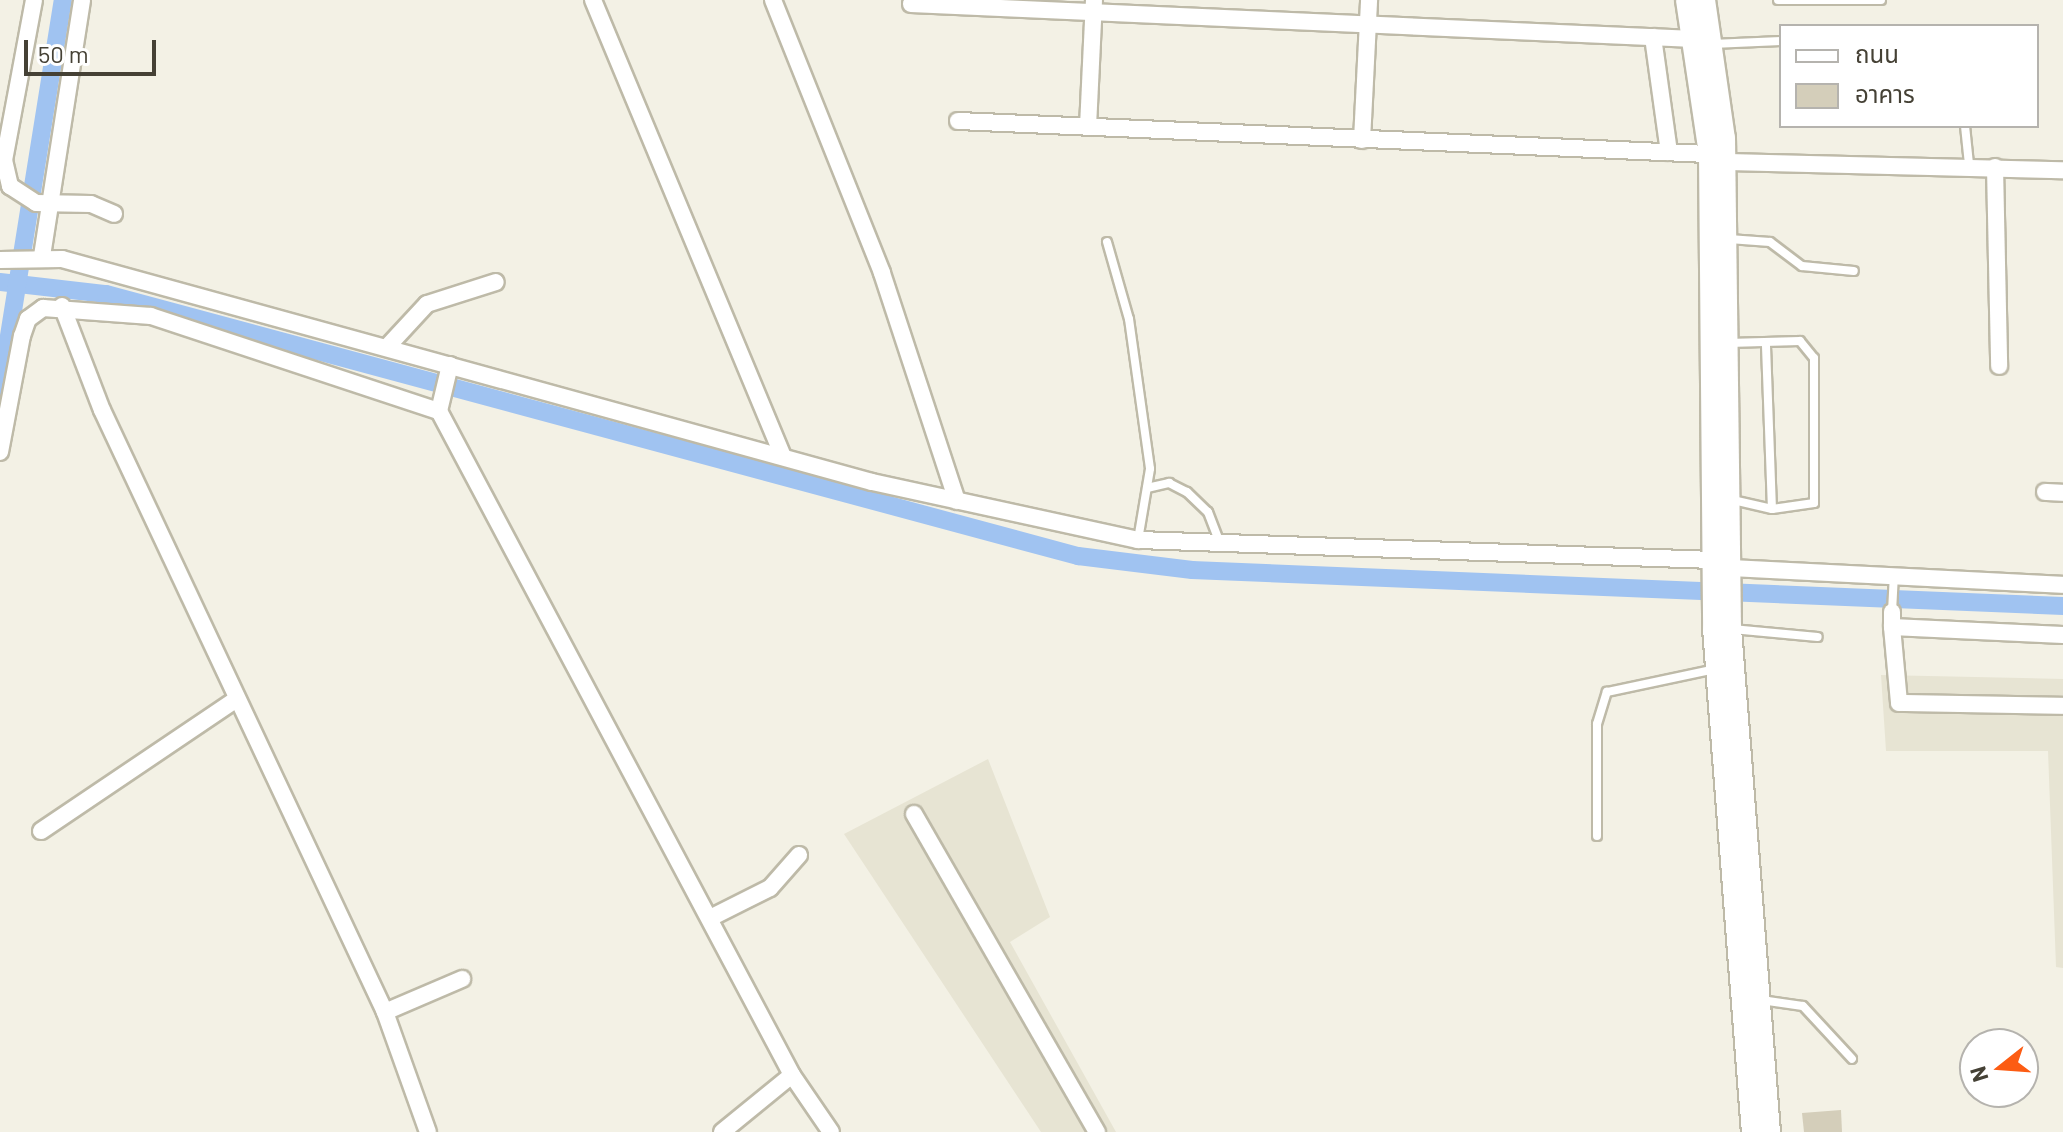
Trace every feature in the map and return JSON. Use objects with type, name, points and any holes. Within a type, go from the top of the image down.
[{"type":"street","points":[[34,0],[4,160],[10,186],[44,204],[91,204],[114,214]]},
{"type":"street","points":[[36,257],[82,0]]},
{"type":"street","points":[[593,0],[783,457]]},
{"type":"street","points":[[773,0],[882,273],[957,501]]},
{"type":"street","points":[[1362,140],[1369,0]]},
{"type":"street","points":[[1686,0],[1703,42]]},
{"type":"street","points":[[1705,0],[1703,42],[1727,239],[1727,499],[1720,570]]},
{"type":"street","points":[[911,4],[1093,6],[1703,42]]},
{"type":"street","points":[[1088,127],[1093,6]]},
{"type":"street","points":[[1653,37],[1669,152]]},
{"type":"street","points":[[958,121],[1669,152],[1717,158],[1969,164],[2063,170]]},
{"type":"street","points":[[1717,158],[1722,602],[1716,669],[1752,1132]]},
{"type":"street","points":[[1995,167],[1999,366]]},
{"type":"street","points":[[3,260],[36,257],[389,345],[449,369],[783,457],[957,501],[1138,540],[1720,570],[1894,583],[2063,585]]},
{"type":"street","points":[[389,345],[427,304],[496,282]]},
{"type":"street","points":[[62,306],[235,700],[385,1012],[428,1132]]},
{"type":"street","points":[[0,452],[28,319],[62,306],[151,316],[440,405]]},
{"type":"street","points":[[449,369],[440,405],[792,1075],[831,1132]]},
{"type":"street","points":[[2045,492],[2063,493]]},
{"type":"street","points":[[1722,602],[1731,629],[1770,1132]]},
{"type":"street","points":[[2063,635],[1892,619],[1899,703],[2063,706]]},
{"type":"street","points":[[41,831],[235,700]]},
{"type":"street","points":[[914,814],[1097,1132]]},
{"type":"street","points":[[710,918],[770,888],[799,855]]},
{"type":"street","points":[[385,1012],[462,979]]},
{"type":"street","points":[[722,1132],[792,1075]]},
{"type":"lane","points":[[1778,0],[1881,0]]},
{"type":"lane","points":[[1703,42],[1779,41]]},
{"type":"lane","points":[[1965,128],[1969,164]]},
{"type":"lane","points":[[1727,239],[1770,242],[1787,262],[1854,271]]},
{"type":"lane","points":[[1107,242],[1129,319],[1147,488],[1138,540]]},
{"type":"lane","points":[[1727,343],[1766,346],[1800,341],[1814,358],[1814,503],[1772,509],[1727,499]]},
{"type":"lane","points":[[1766,346],[1772,509]]},
{"type":"lane","points":[[1147,488],[1169,483],[1187,492],[1208,512],[1220,545]]},
{"type":"lane","points":[[1892,619],[1894,583]]},
{"type":"lane","points":[[1731,629],[1818,637]]},
{"type":"lane","points":[[1597,836],[1597,724],[1607,692],[1716,669]]},
{"type":"lane","points":[[1760,1000],[1803,1006],[1852,1059]]},
{"type":"shaded area","points":[[1881,675],[2063,679],[2063,968],[2056,967],[2048,751],[1886,751]]},
{"type":"shaded area","points":[[988,759],[1050,917],[1010,942],[1116,1132],[1041,1132],[844,834]]},
{"type":"building","points":[[1841,1110],[1842,1132],[1804,1132],[1802,1113]]},
{"type":"waterway","points":[[0,392],[63,0]]},
{"type":"waterway","points":[[0,282],[106,294],[1078,556],[1192,570],[2063,606]]}]
